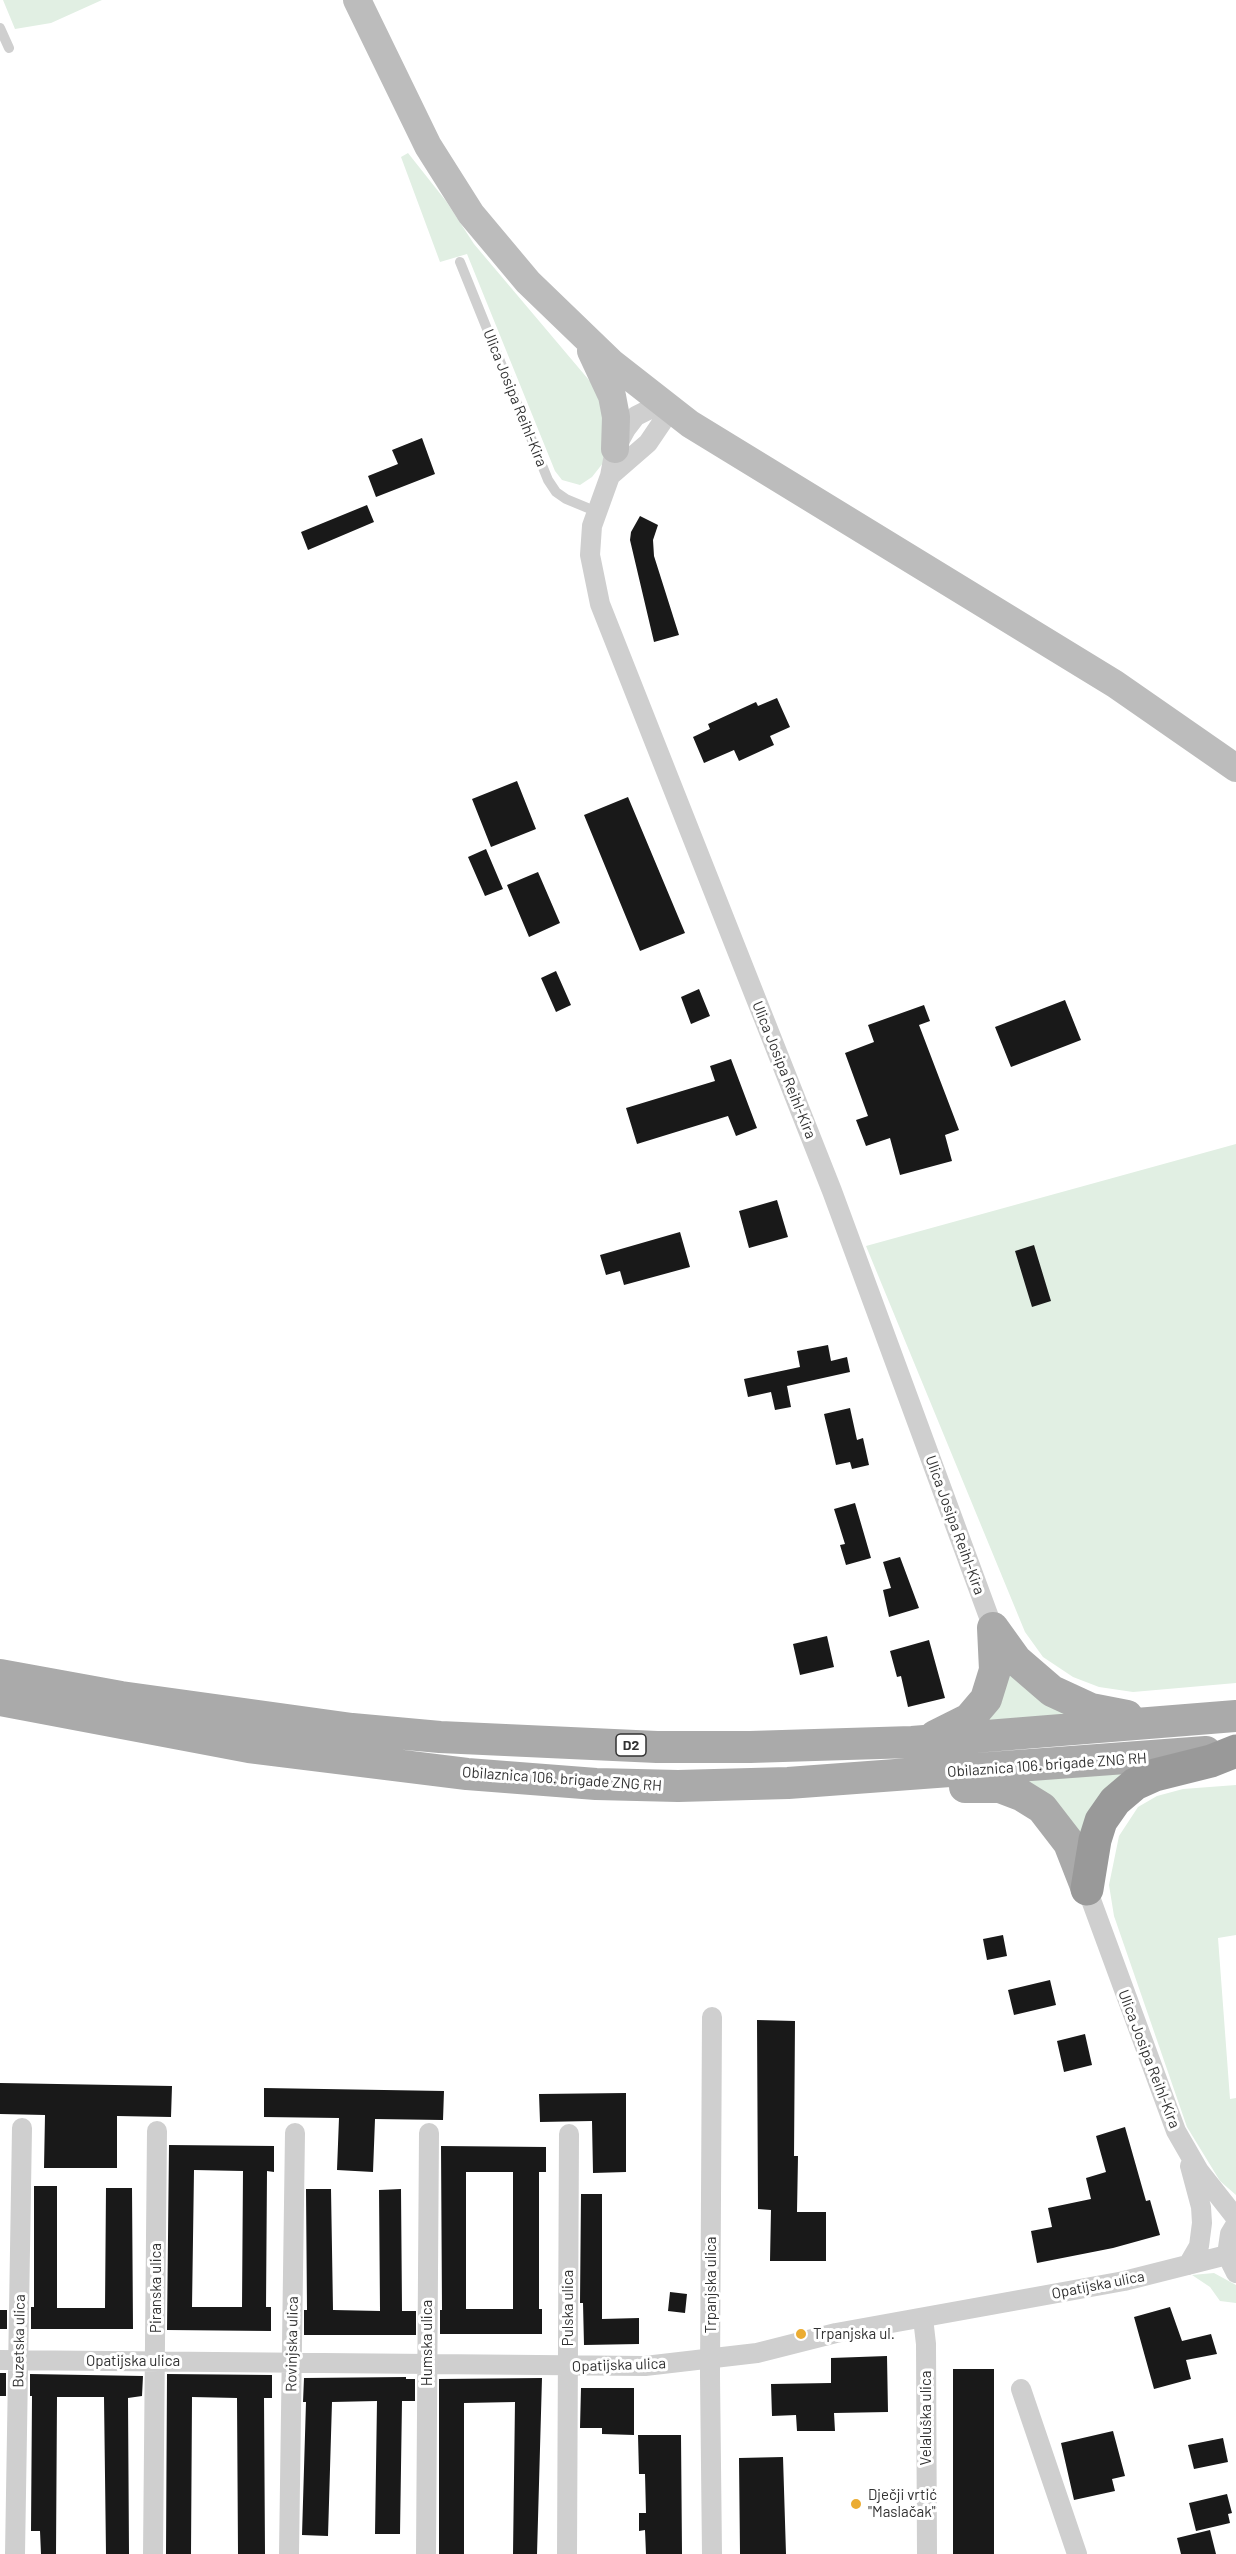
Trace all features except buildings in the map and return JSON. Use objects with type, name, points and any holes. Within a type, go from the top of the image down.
[{"type":"highway","points":[[1087,1888],[1095,1840],[1101,1821],[1115,1801],[1135,1784],[1155,1774],[1211,1761],[1236,1750]]},
{"type":"main road","points":[[357,0],[392,75],[445,177],[497,247],[580,334],[612,363],[711,437],[1115,684],[1236,768]]},
{"type":"main road","points":[[580,334],[605,377],[612,396],[616,417],[615,449]]},
{"type":"main road","points":[[993,1628],[1033,1677],[1070,1701],[1115,1714],[1179,1721]]},
{"type":"main road","points":[[912,1742],[953,1729],[969,1719],[986,1699],[995,1670],[993,1628]]},
{"type":"main road","name":"D2","points":[[0,1675],[144,1700],[352,1729],[440,1737],[669,1747],[912,1742],[1236,1716]]},
{"type":"main road","name":"Obilaznica 106. brigade ZNG RH","points":[[0,1700],[249,1747],[467,1774],[596,1784],[678,1786],[885,1777],[1236,1750]]},
{"type":"main road","points":[[885,1777],[931,1788],[1000,1787],[1021,1795],[1042,1808],[1057,1824],[1070,1843],[1087,1888]]},
{"type":"street","points":[[658,405],[671,409],[648,443],[610,476],[615,449],[636,416],[658,405]]},
{"type":"street","name":"Ulica Josipa Reihl-Kira","points":[[610,476],[595,511],[590,555],[600,604],[832,1191],[993,1628]]},
{"type":"street","name":"Ulica Josipa Reihl-Kira","points":[[1087,1888],[1166,2108],[1185,2149],[1236,2218]]},
{"type":"street","name":"Trpanjska ulica","points":[[711,2017],[712,2554]]},
{"type":"street","name":"Buzetska ulica","points":[[15,2554],[9,2360],[22,2128]]},
{"type":"street","name":"Piranska ulica","points":[[153,2554],[157,2131]]},
{"type":"street","name":"Rovinjska ulica","points":[[289,2554],[295,2133]]},
{"type":"street","name":"Humska ulica","points":[[426,2554],[429,2133]]},
{"type":"street","name":"Pulska ulica","points":[[567,2554],[569,2134]]},
{"type":"street","points":[[1185,2149],[1198,2191],[1202,2223],[1199,2246],[1188,2265]]},
{"type":"street","points":[[1236,2224],[1230,2234],[1227,2255],[1236,2273]]},
{"type":"street","name":"Opatijska ulica","points":[[9,2360],[645,2366],[710,2360],[1124,2281],[1227,2255]]},
{"type":"street","name":"Velaluška ulica","points":[[923,2318],[926,2344],[927,2554]]},
{"type":"street","points":[[1021,2389],[1077,2554]]},
{"type":"lane","points":[[0,28],[9,48]]},
{"type":"lane","name":"Ulica Josipa Reihl-Kira","points":[[460,262],[548,480],[556,492],[566,499],[595,511]]},
{"type":"shaded area","points":[[3,0],[102,0],[51,23],[15,29]]},
{"type":"shaded area","points":[[408,153],[446,201],[474,244],[594,386],[608,422],[603,463],[592,477],[580,485],[562,480],[555,471],[467,254],[440,262],[401,157]]},
{"type":"shaded area","points":[[1236,1144],[1236,1683],[1133,1692],[1099,1687],[1073,1677],[1043,1657],[1025,1632],[866,1246]]},
{"type":"shaded area","points":[[1003,1656],[1085,1714],[968,1729]]},
{"type":"shaded area","points":[[1146,1769],[1085,1842],[1015,1779]]},
{"type":"shaded area","points":[[1236,1785],[1236,1935],[1218,1938],[1230,2099],[1236,2098],[1236,2195],[1220,2181],[1187,2127],[1114,1916],[1109,1885],[1119,1836],[1138,1807],[1157,1796],[1183,1789]]},
{"type":"shaded area","points":[[1214,2273],[1236,2285],[1236,2303],[1220,2301],[1210,2287],[1192,2275]]},
{"type":"place","name":"Trpanjska ul.","points":[[801,2334]]},
{"type":"place","name":"Dječji vrtić \"Maslačak\"","points":[[856,2504]]}]
